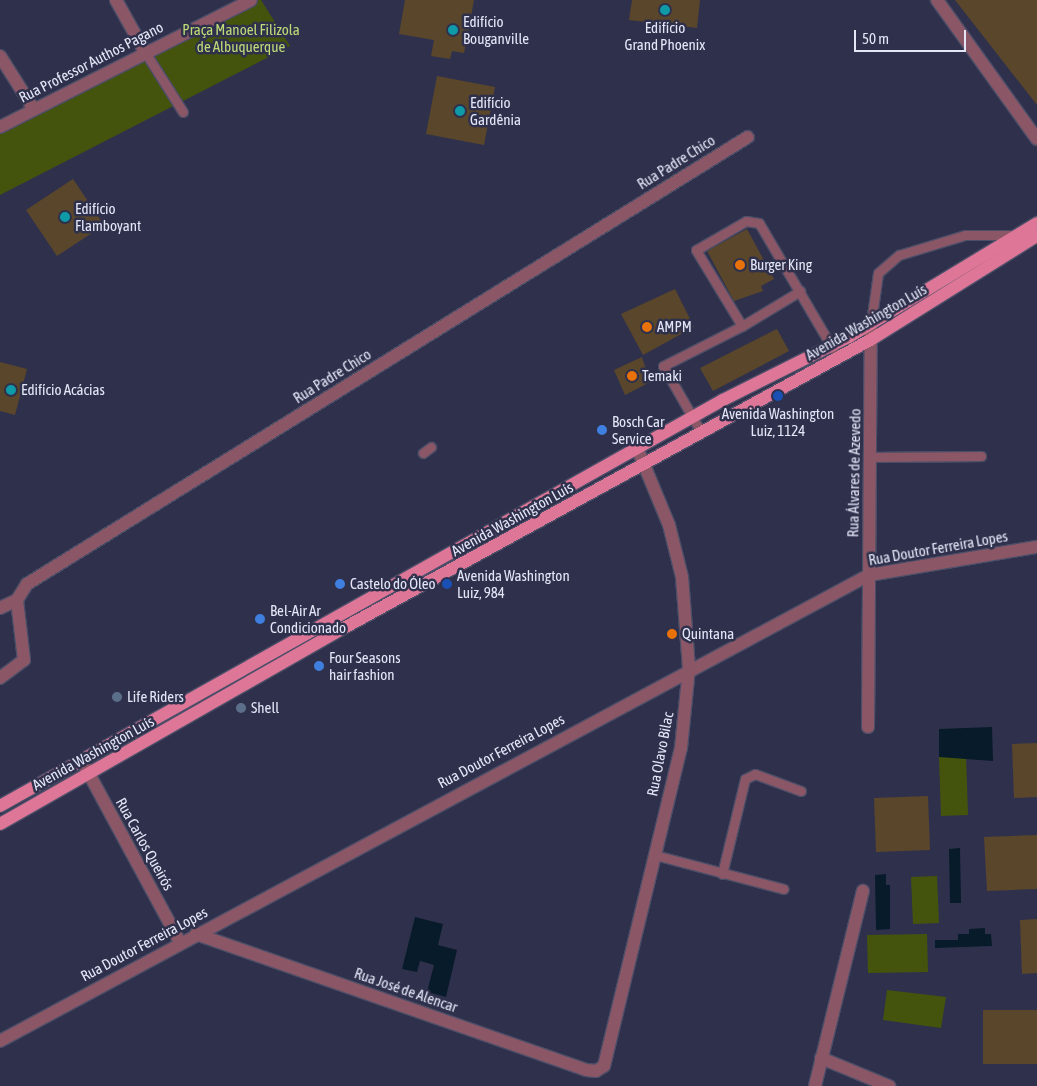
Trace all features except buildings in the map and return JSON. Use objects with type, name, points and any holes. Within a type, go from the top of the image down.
[{"type":"main road","name":"Avenida Washington Luís","points":[[0,806],[82,762],[692,418],[831,346],[1037,222]]},
{"type":"main road","name":"Avenida Washington Luís","points":[[0,824],[89,775],[342,629],[872,340],[1037,236]]},
{"type":"street","points":[[116,0],[145,52]]},
{"type":"street","name":"Rua Professor Authos Pagano","points":[[0,127],[33,108],[251,0]]},
{"type":"street","points":[[937,0],[1033,129],[1037,139]]},
{"type":"street","points":[[0,56],[33,108]]},
{"type":"street","name":"Rua Padre Chico","points":[[16,600],[27,584],[748,137]]},
{"type":"street","name":"Rua Álvares de Azevedo","points":[[868,727],[871,323]]},
{"type":"street","name":"Rua Olavo Bilac","points":[[604,1066],[681,748],[689,668],[682,577],[669,525],[638,450]]},
{"type":"street","name":"Rua Doutor Ferreira Lopes","points":[[0,1041],[689,668],[869,575],[1037,547]]},
{"type":"street","points":[[0,608],[16,600],[24,660],[0,678]]},
{"type":"street","name":"Rua Carlos Queirós","points":[[82,762],[180,942]]},
{"type":"street","points":[[815,1086],[863,891]]},
{"type":"street","name":"Rua José de Alencar","points":[[196,934],[586,1070],[604,1066]]},
{"type":"street","points":[[821,1058],[889,1086]]},
{"type":"lane","points":[[145,52],[183,112]]},
{"type":"lane","points":[[742,326],[696,250],[746,221],[758,223],[838,358]]},
{"type":"lane","points":[[871,323],[878,273],[900,255],[965,234],[1016,235]]},
{"type":"lane","points":[[701,432],[663,366],[742,326],[800,291]]},
{"type":"lane","points":[[423,453],[431,447]]},
{"type":"lane","points":[[870,457],[981,456]]},
{"type":"lane","points":[[722,874],[746,779],[755,774],[801,791]]},
{"type":"lane","points":[[655,855],[784,889]]},
{"type":"green space","name":"Praça Manoel Filizola de Albuquerque","points":[[248,0],[261,0],[290,46],[0,195],[0,130]]},
{"type":"green space","points":[[966,756],[968,815],[941,816],[939,757]]},
{"type":"green space","points":[[937,876],[939,923],[913,924],[911,877]]},
{"type":"green space","points":[[927,934],[928,972],[868,973],[867,935]]},
{"type":"green space","points":[[887,990],[946,997],[941,1028],[883,1020]]},
{"type":"water","points":[[992,727],[993,761],[939,757],[939,729]]},
{"type":"water","points":[[960,848],[961,903],[950,903],[949,849]]},
{"type":"water","points":[[886,874],[886,885],[890,885],[890,929],[876,930],[875,875]]},
{"type":"water","points":[[415,917],[443,924],[438,945],[457,950],[446,997],[427,992],[434,965],[420,961],[417,972],[402,969]]},
{"type":"water","points":[[985,928],[985,934],[991,934],[992,946],[935,948],[935,940],[958,940],[958,934],[969,934],[969,929]]},
{"type":"place","name":"Edifício Grand Phoenix","points":[[665,10]]},
{"type":"place","name":"Edifício Bouganville","points":[[453,30]]},
{"type":"place","name":"Edifício Gardênia","points":[[460,111]]},
{"type":"place","name":"Edifício Flamboyant","points":[[65,217]]},
{"type":"place","name":"Burger King","points":[[740,265]]},
{"type":"place","name":"AMPM","points":[[647,327]]},
{"type":"place","name":"Temaki","points":[[632,376]]},
{"type":"place","name":"Edifício Acácias","points":[[11,390]]},
{"type":"place","name":"Avenida Washington Luiz, 1124","points":[[778,396]]},
{"type":"place","name":"Bosch Car Service","points":[[602,430]]},
{"type":"place","name":"Castelo do Óleo","points":[[340,584]]},
{"type":"place","name":"Avenida Washington Luiz, 984","points":[[447,584]]},
{"type":"place","name":"Bel-Air Ar Condicionado","points":[[260,619]]},
{"type":"place","name":"Quintana","points":[[672,634]]},
{"type":"place","name":"Four Seasons hair fashion","points":[[319,666]]},
{"type":"place","name":"Life Riders","points":[[117,697]]},
{"type":"place","name":"Shell","points":[[241,708]]}]
